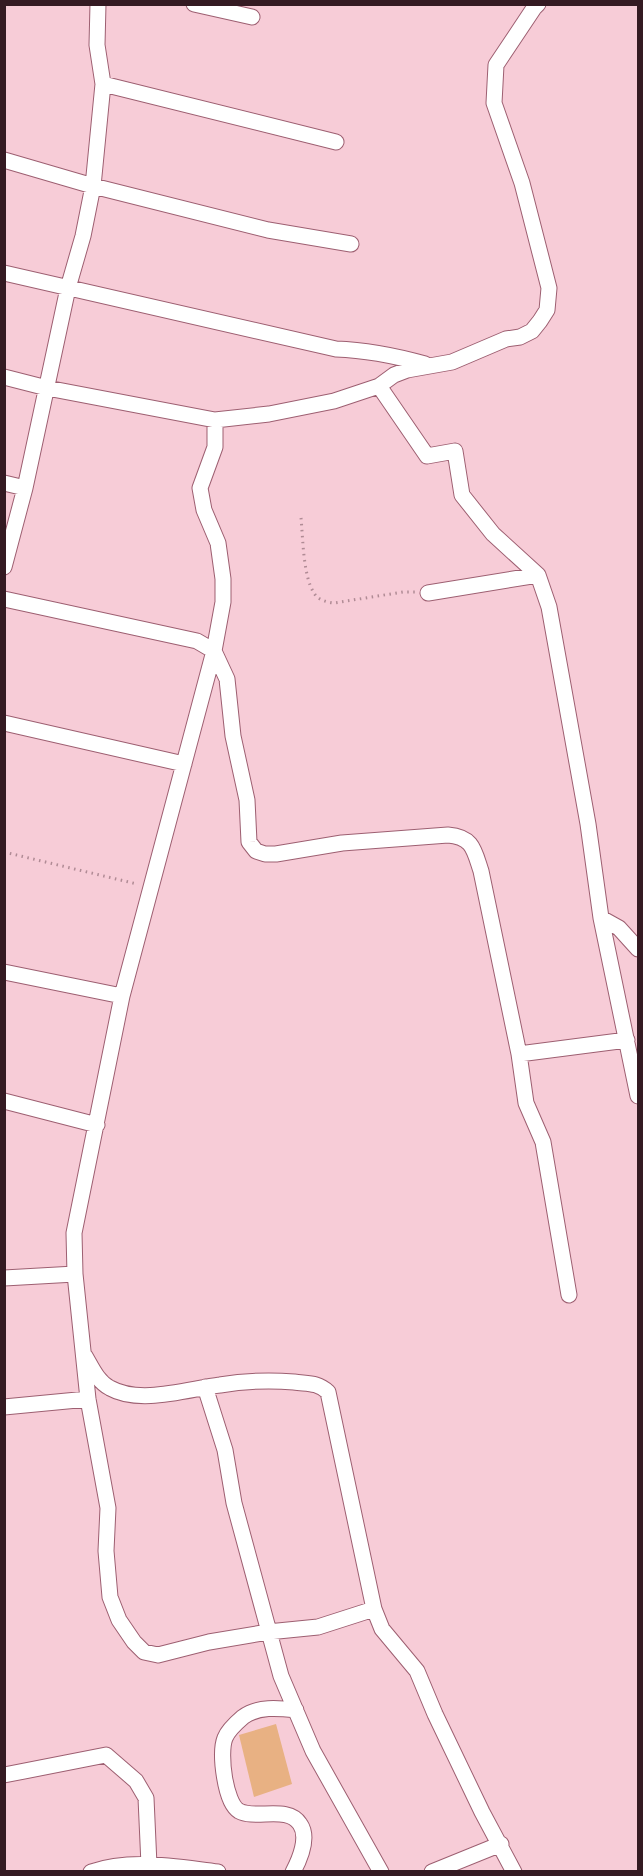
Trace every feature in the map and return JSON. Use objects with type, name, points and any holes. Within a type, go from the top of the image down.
[{"type":"street","points":[[4,567],[25,488],[68,288],[83,236],[93,186],[103,84],[97,45],[98,4]]},
{"type":"street","points":[[194,4],[252,17]]},
{"type":"street","points":[[4,377],[47,388],[214,420],[269,414],[334,401],[379,386],[400,372],[452,362],[531,331],[547,310],[549,288],[522,183],[494,104],[496,65],[538,4]]},
{"type":"street","points":[[103,84],[336,142]]},
{"type":"street","points":[[4,160],[93,186],[268,230],[351,244]]},
{"type":"street","points":[[4,273],[325,347],[394,356],[428,365]]},
{"type":"street","points":[[379,386],[427,456],[455,451],[462,495],[493,534],[538,575],[549,607],[579,770],[600,918],[639,1096]]},
{"type":"street","points":[[214,420],[215,447],[200,488],[204,510],[218,543],[223,579],[223,602],[214,651],[122,996],[74,1233],[82,1351],[88,1399],[108,1508],[106,1551],[110,1597],[119,1620],[134,1642],[144,1652],[158,1654],[268,1632],[318,1627],[374,1610]]},
{"type":"street","points":[[4,483],[25,488]]},
{"type":"street","points":[[428,593],[538,575]]},
{"type":"street","points":[[4,599],[197,642],[214,651],[227,679],[233,736],[247,800],[249,842],[256,851],[276,854],[342,843],[448,835],[458,836],[473,846],[481,872],[519,1054],[526,1103],[543,1142],[569,1295]]},
{"type":"street","points":[[4,723],[184,764]]},
{"type":"street","points":[[600,918],[619,928],[639,949]]},
{"type":"street","points":[[4,972],[122,996]]},
{"type":"street","points":[[519,1054],[627,1040]]},
{"type":"street","points":[[4,1101],[97,1125]]},
{"type":"street","points":[[4,1278],[75,1274]]},
{"type":"street","points":[[82,1351],[99,1380],[123,1394],[140,1396],[205,1387],[279,1381],[309,1382],[328,1392],[374,1610],[382,1629],[417,1671],[482,1812],[514,1872]]},
{"type":"street","points":[[205,1387],[225,1450],[234,1503],[281,1676],[313,1751],[381,1872]]},
{"type":"street","points":[[4,1407],[88,1399]]},
{"type":"street","points":[[293,1872],[303,1843],[303,1832],[299,1822],[292,1817],[281,1815],[240,1812],[233,1806],[222,1761],[226,1735],[247,1714],[265,1708],[296,1710]]},
{"type":"street","points":[[4,1774],[106,1755],[136,1781],[146,1797],[158,1867]]},
{"type":"street","points":[[432,1872],[501,1844]]},
{"type":"street","points":[[91,1872],[111,1865],[218,1872]]},
{"type":"path","points":[[301,518],[308,578],[314,594],[323,601],[334,603],[403,592],[428,593]]},
{"type":"path","points":[[4,852],[151,887]]},
{"type":"shaded area","points":[[276,1724],[292,1784],[254,1797],[239,1735]]}]
